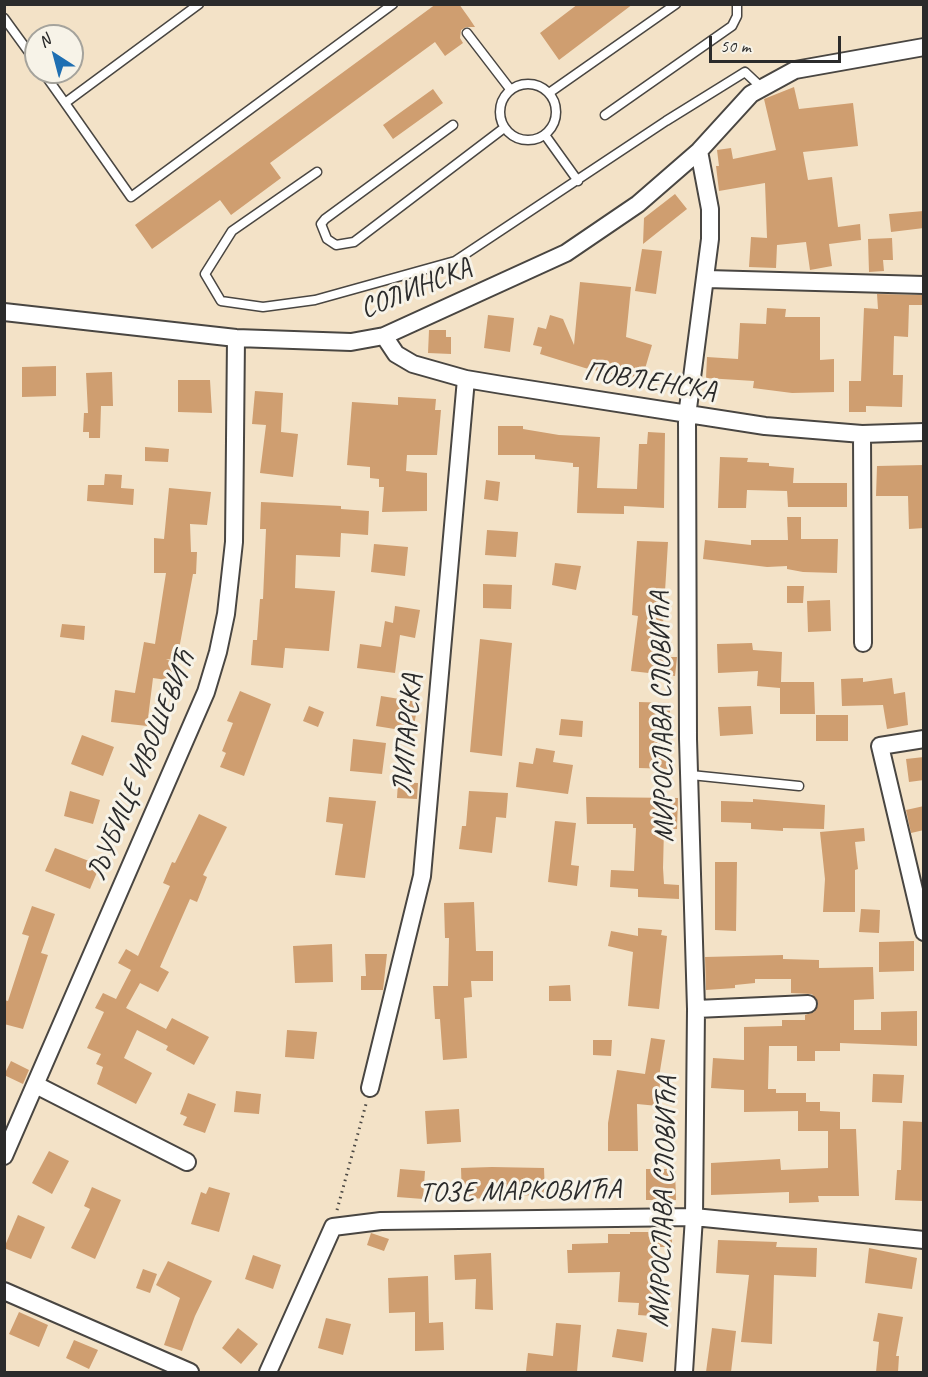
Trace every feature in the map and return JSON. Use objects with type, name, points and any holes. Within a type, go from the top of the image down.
[{"type":"street","name":"СОЛИНСКА","points":[[4,312],[236,338],[351,342],[384,336],[566,253],[638,204],[699,151],[751,94],[795,70],[924,47]]},
{"type":"street","points":[[699,151],[710,209],[707,279],[924,285]]},
{"type":"street","name":"МИРОСЛАВА СЛОВИЋА","points":[[684,1372],[694,1217],[696,1009],[687,416],[707,279]]},
{"type":"street","name":"ПОВЛЕНСКА","points":[[384,336],[391,348],[404,359],[466,379],[687,416],[862,434],[924,432]]},
{"type":"street","name":"ЉУБИЦЕ ИВОШЕВИЋ","points":[[4,1156],[206,692],[218,652],[226,614],[234,542],[236,338]]},
{"type":"street","name":"ЛИПАРСКА","points":[[370,1088],[422,876],[466,379]]},
{"type":"street","points":[[862,434],[863,643]]},
{"type":"street","points":[[924,739],[880,746],[924,932]]},
{"type":"street","points":[[696,1009],[808,1004]]},
{"type":"street","points":[[36,1085],[187,1161]]},
{"type":"street","name":"ТОЗЕ МАРКОВИЋА","points":[[333,1227],[381,1221],[694,1217],[924,1240]]},
{"type":"street","points":[[268,1372],[333,1227]]},
{"type":"street","points":[[4,1291],[190,1372]]},
{"type":"lane","points":[[65,103],[199,4]]},
{"type":"lane","points":[[52,84],[131,197],[393,4]]},
{"type":"lane","points":[[549,93],[676,4]]},
{"type":"lane","points":[[605,115],[732,26],[737,16],[737,4]]},
{"type":"lane","points":[[4,18],[24,46]]},
{"type":"lane","points":[[467,33],[510,89]]},
{"type":"lane","points":[[317,172],[232,231],[205,274],[221,301],[263,307],[315,300],[455,261],[666,121],[745,72],[762,88]]},
{"type":"lane","points":[[534,84],[549,93],[556,109],[556,119],[545,135],[527,140],[518,138],[504,128],[499,112],[500,104],[510,89],[517,85],[534,84]]},
{"type":"lane","points":[[453,125],[325,219],[321,224],[327,239],[336,245],[354,242],[504,128]]},
{"type":"lane","points":[[545,135],[578,181]]},
{"type":"lane","points":[[691,775],[799,786]]},
{"type":"path","points":[[333,1227],[370,1088]]},
{"type":"building","points":[[436,4],[459,4],[469,18],[475,27],[466,27],[461,30],[460,38],[463,43],[445,56],[435,42],[270,163],[281,178],[231,215],[220,200],[152,249],[135,225]]},
{"type":"building","points":[[578,4],[633,4],[559,60],[540,33]]},
{"type":"building","points":[[794,87],[799,109],[853,103],[858,146],[803,152],[808,180],[832,177],[838,227],[860,224],[861,240],[829,244],[832,266],[810,270],[806,242],[777,245],[776,268],[749,267],[751,237],[767,238],[765,183],[719,191],[717,150],[731,148],[733,159],[776,150],[764,99]]},
{"type":"building","points":[[433,89],[443,103],[393,139],[383,125]]},
{"type":"building","points":[[675,194],[687,209],[643,244],[644,218]]},
{"type":"building","points":[[924,211],[924,228],[891,232],[889,214]]},
{"type":"building","points":[[892,238],[893,260],[883,260],[884,271],[869,272],[868,239]]},
{"type":"building","points":[[642,249],[662,251],[656,294],[635,291]]},
{"type":"building","points":[[580,282],[631,287],[626,337],[652,345],[642,379],[612,371],[612,374],[585,368],[540,354],[542,347],[533,345],[538,327],[546,329],[550,315],[563,319],[574,345]]},
{"type":"building","points":[[877,294],[924,295],[924,305],[909,305],[908,337],[894,336],[893,375],[903,375],[902,407],[866,406],[866,412],[849,412],[849,381],[861,381],[864,308],[878,309]]},
{"type":"building","points":[[767,308],[786,309],[785,317],[820,317],[820,360],[834,359],[834,392],[792,393],[753,388],[754,381],[706,378],[707,357],[738,359],[740,323],[766,324]]},
{"type":"building","points":[[488,315],[514,318],[510,352],[484,348]]},
{"type":"building","points":[[429,330],[446,330],[446,337],[451,337],[451,354],[428,353]]},
{"type":"building","points":[[56,366],[56,396],[22,397],[22,367]]},
{"type":"building","points":[[112,372],[113,406],[101,406],[100,438],[89,438],[89,432],[83,432],[84,413],[88,413],[86,373]]},
{"type":"building","points":[[178,380],[210,380],[212,413],[178,412]]},
{"type":"building","points":[[255,391],[283,393],[281,432],[298,434],[293,477],[260,473],[266,425],[252,424]]},
{"type":"building","points":[[398,397],[436,399],[435,410],[441,410],[437,455],[407,455],[406,471],[427,473],[427,511],[382,512],[384,487],[379,487],[379,479],[370,478],[370,467],[347,465],[352,402],[398,405]]},
{"type":"building","points":[[498,426],[523,426],[523,429],[559,435],[600,437],[597,488],[637,489],[639,444],[647,444],[648,432],[665,433],[664,508],[624,506],[624,514],[577,513],[579,467],[573,467],[573,463],[535,459],[535,455],[498,455]]},
{"type":"building","points":[[145,447],[169,449],[168,462],[145,461]]},
{"type":"building","points":[[720,457],[748,458],[747,462],[794,468],[793,483],[847,483],[847,507],[788,507],[787,491],[747,490],[746,508],[718,508]]},
{"type":"building","points":[[924,465],[924,528],[909,529],[908,496],[876,496],[877,466]]},
{"type":"building","points":[[105,474],[122,475],[121,488],[134,489],[133,505],[87,501],[88,485],[104,485]]},
{"type":"building","points":[[486,480],[500,482],[498,501],[484,499]]},
{"type":"building","points":[[169,488],[211,492],[207,525],[190,524],[191,552],[197,552],[196,574],[193,574],[177,660],[166,659],[177,664],[174,681],[153,678],[147,726],[111,722],[115,690],[135,693],[144,642],[155,644],[166,573],[154,573],[154,538],[164,539]]},
{"type":"building","points":[[261,502],[341,506],[341,509],[369,511],[368,535],[341,533],[340,557],[296,555],[295,588],[335,591],[329,651],[285,648],[283,668],[251,665],[253,640],[257,640],[260,599],[263,599],[266,529],[260,529]]},
{"type":"building","points":[[787,517],[801,517],[801,539],[838,539],[837,573],[803,572],[787,569],[787,566],[767,567],[703,559],[705,540],[751,545],[751,540],[788,540]]},
{"type":"building","points":[[487,530],[518,532],[516,557],[485,555]]},
{"type":"building","points":[[637,541],[668,542],[662,641],[672,642],[670,657],[677,657],[675,676],[631,671],[638,616],[632,615]]},
{"type":"building","points":[[374,544],[408,547],[405,576],[371,572]]},
{"type":"building","points":[[555,563],[581,566],[576,590],[552,585]]},
{"type":"building","points":[[483,584],[512,585],[511,609],[483,608]]},
{"type":"building","points":[[787,586],[804,586],[803,603],[787,603]]},
{"type":"building","points":[[830,600],[831,631],[808,632],[807,601]]},
{"type":"building","points":[[395,606],[420,610],[415,638],[400,635],[395,673],[357,668],[360,644],[381,647],[385,621],[393,623]]},
{"type":"building","points":[[62,624],[85,626],[84,640],[60,637]]},
{"type":"building","points":[[480,639],[512,643],[502,756],[470,752]]},
{"type":"building","points":[[752,643],[753,650],[782,652],[781,682],[814,682],[815,714],[780,714],[780,688],[757,686],[758,671],[718,673],[717,644]]},
{"type":"building","points":[[863,678],[863,682],[892,678],[894,694],[905,692],[908,725],[887,729],[883,705],[842,706],[841,679]]},
{"type":"building","points":[[240,691],[271,704],[244,776],[220,767],[226,753],[222,751],[233,723],[227,721]]},
{"type":"building","points":[[381,696],[418,702],[413,732],[376,726]]},
{"type":"building","points":[[639,702],[670,703],[670,769],[639,768]]},
{"type":"building","points":[[309,706],[324,712],[318,727],[303,721]]},
{"type":"building","points":[[751,706],[753,734],[720,736],[718,707]]},
{"type":"building","points":[[816,715],[848,715],[848,741],[816,741]]},
{"type":"building","points":[[561,719],[583,721],[582,737],[559,735]]},
{"type":"building","points":[[82,735],[114,747],[103,776],[71,764]]},
{"type":"building","points":[[353,739],[386,743],[382,774],[350,771]]},
{"type":"building","points":[[536,748],[555,751],[553,762],[573,765],[568,794],[516,787],[519,762],[533,764]]},
{"type":"building","points":[[924,757],[924,780],[909,782],[906,759]]},
{"type":"building","points":[[398,782],[418,783],[417,799],[397,798]]},
{"type":"building","points":[[70,791],[100,800],[93,824],[64,816]]},
{"type":"building","points":[[469,791],[508,793],[506,818],[496,817],[492,853],[459,849],[462,826],[466,826]]},
{"type":"building","points":[[329,797],[376,801],[365,878],[335,875],[343,824],[326,822]]},
{"type":"building","points":[[586,797],[678,798],[677,829],[664,829],[663,868],[664,884],[679,885],[679,899],[638,897],[638,889],[610,887],[611,870],[634,871],[636,828],[633,828],[633,824],[587,824]]},
{"type":"building","points":[[753,799],[825,805],[824,829],[783,828],[783,831],[751,829],[751,823],[721,822],[721,801],[753,802]]},
{"type":"building","points":[[924,806],[924,830],[911,833],[906,810]]},
{"type":"building","points":[[199,814],[227,827],[203,875],[207,877],[197,902],[190,899],[160,967],[169,972],[158,992],[140,983],[126,1008],[166,1029],[172,1018],[209,1037],[194,1065],[166,1050],[168,1046],[137,1030],[124,1058],[152,1073],[136,1104],[97,1084],[103,1067],[96,1064],[101,1054],[87,1048],[104,1012],[95,1008],[103,993],[116,999],[131,970],[118,963],[126,949],[138,956],[170,886],[163,883],[172,862],[175,863]]},
{"type":"building","points":[[555,821],[576,823],[571,865],[579,866],[577,886],[548,882]]},
{"type":"building","points":[[864,828],[865,841],[855,842],[858,869],[855,870],[855,912],[823,912],[825,879],[820,832]]},
{"type":"building","points":[[55,848],[89,861],[87,866],[98,870],[90,889],[45,871]]},
{"type":"building","points":[[715,862],[737,862],[736,931],[715,930]]},
{"type":"building","points":[[474,902],[476,951],[493,951],[493,981],[471,981],[472,997],[464,998],[467,1058],[443,1060],[440,1019],[435,1019],[433,986],[448,986],[449,938],[445,938],[444,903]]},
{"type":"building","points":[[32,906],[55,914],[41,953],[48,955],[23,1029],[4,1024],[4,1000],[8,1001],[29,936],[22,934]]},
{"type":"building","points":[[861,909],[880,910],[879,933],[859,932]]},
{"type":"building","points":[[638,928],[662,930],[661,935],[667,936],[659,1009],[628,1006],[633,952],[608,946],[611,931],[638,936]]},
{"type":"building","points":[[914,941],[914,971],[879,972],[879,942]]},
{"type":"building","points":[[332,944],[333,982],[295,983],[293,946]]},
{"type":"building","points":[[365,954],[387,954],[383,990],[361,990],[361,976],[366,976]]},
{"type":"building","points":[[783,955],[783,959],[819,960],[819,968],[873,967],[874,999],[854,1000],[854,1030],[881,1030],[881,1012],[917,1011],[917,1046],[840,1043],[840,1051],[815,1051],[815,1061],[797,1061],[797,1046],[769,1046],[768,1089],[776,1089],[776,1093],[806,1093],[806,1102],[820,1102],[820,1111],[840,1112],[840,1129],[856,1129],[859,1196],[818,1196],[819,1202],[789,1203],[789,1192],[711,1195],[711,1163],[780,1159],[781,1170],[828,1168],[828,1131],[798,1131],[798,1111],[744,1112],[744,1090],[711,1088],[713,1058],[744,1060],[744,1027],[782,1026],[782,1020],[805,1020],[805,1015],[814,1012],[818,1004],[812,994],[791,993],[791,979],[755,979],[755,983],[735,985],[735,988],[706,990],[705,957]]},
{"type":"building","points":[[570,985],[571,1001],[549,1001],[549,986]]},
{"type":"building","points":[[287,1030],[317,1032],[314,1059],[285,1057]]},
{"type":"building","points":[[651,1038],[665,1040],[658,1083],[660,1083],[658,1106],[637,1104],[638,1151],[608,1151],[608,1123],[617,1070],[645,1074]]},
{"type":"building","points":[[593,1040],[612,1040],[611,1056],[593,1055]]},
{"type":"building","points":[[11,1061],[29,1070],[23,1084],[4,1075]]},
{"type":"building","points":[[873,1074],[904,1075],[902,1103],[872,1102]]},
{"type":"building","points":[[236,1091],[261,1094],[259,1114],[234,1112]]},
{"type":"building","points":[[188,1093],[216,1104],[205,1133],[183,1125],[187,1117],[180,1114]]},
{"type":"building","points":[[459,1109],[461,1142],[427,1144],[425,1111]]},
{"type":"building","points":[[903,1121],[924,1122],[923,1201],[895,1200],[897,1170],[901,1170]]},
{"type":"building","points":[[49,1151],[69,1161],[52,1194],[32,1183]]},
{"type":"building","points":[[461,1168],[544,1168],[545,1195],[462,1199]]},
{"type":"building","points":[[400,1169],[425,1171],[423,1199],[397,1197]]},
{"type":"building","points":[[646,1169],[675,1169],[676,1200],[646,1200]]},
{"type":"building","points":[[92,1187],[121,1200],[95,1259],[71,1248],[90,1209],[84,1206]]},
{"type":"building","points":[[209,1187],[230,1193],[219,1232],[191,1224],[201,1192],[206,1194]]},
{"type":"building","points":[[18,1215],[45,1227],[31,1259],[4,1248]]},
{"type":"building","points":[[630,1232],[672,1232],[672,1247],[653,1247],[653,1291],[668,1292],[667,1317],[638,1315],[639,1303],[618,1302],[620,1272],[568,1273],[567,1250],[572,1250],[572,1244],[608,1243],[608,1234],[630,1234]]},
{"type":"building","points":[[371,1233],[389,1239],[384,1251],[367,1245]]},
{"type":"building","points":[[718,1240],[777,1242],[776,1247],[817,1248],[816,1277],[774,1275],[772,1344],[741,1342],[749,1275],[716,1273]]},
{"type":"building","points":[[869,1248],[917,1258],[912,1289],[865,1283]]},
{"type":"building","points":[[491,1253],[493,1310],[475,1309],[476,1279],[455,1280],[454,1255]]},
{"type":"building","points":[[253,1255],[281,1265],[273,1289],[245,1279]]},
{"type":"building","points":[[168,1261],[212,1281],[195,1316],[182,1351],[164,1345],[180,1298],[156,1285]]},
{"type":"building","points":[[143,1269],[157,1274],[150,1293],[136,1288]]},
{"type":"building","points":[[428,1276],[429,1323],[443,1322],[444,1350],[415,1351],[415,1312],[389,1313],[388,1278]]},
{"type":"building","points":[[19,1312],[48,1325],[39,1347],[9,1334]]},
{"type":"building","points":[[878,1313],[903,1317],[896,1356],[899,1356],[898,1372],[876,1372],[879,1342],[873,1341]]},
{"type":"building","points":[[326,1318],[351,1324],[343,1355],[318,1348]]},
{"type":"building","points":[[556,1323],[581,1325],[577,1372],[526,1371],[528,1353],[553,1356]]},
{"type":"building","points":[[238,1328],[258,1344],[241,1364],[222,1348]]},
{"type":"building","points":[[712,1328],[736,1331],[731,1372],[706,1372]]},
{"type":"building","points":[[617,1329],[647,1333],[643,1362],[612,1357]]},
{"type":"building","points":[[74,1340],[98,1350],[89,1369],[66,1358]]}]
